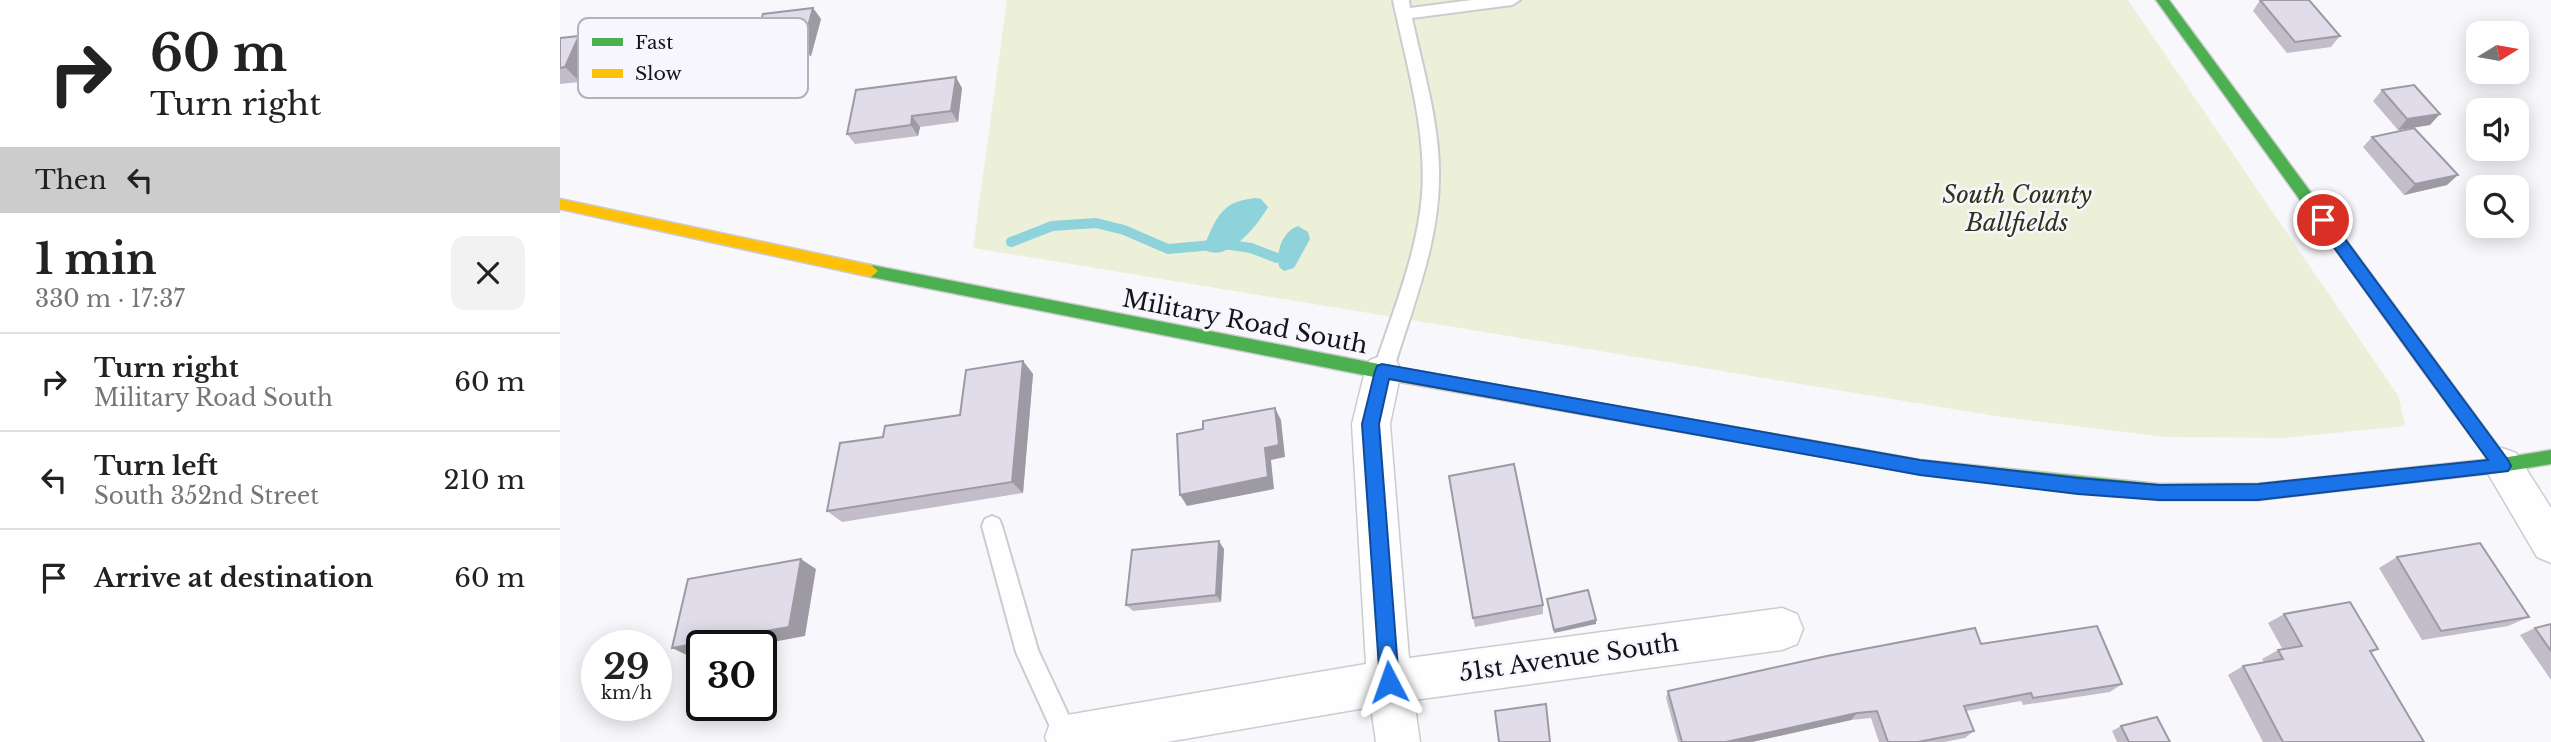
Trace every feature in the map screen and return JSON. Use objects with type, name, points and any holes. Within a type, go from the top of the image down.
[{"type":"main road","points":[[2162,0],[2502,466]]},
{"type":"main road","name":"Military Road South","points":[[560,204],[951,288],[1302,358],[1920,467],[2078,486],[2159,492],[2258,492],[2502,466],[2551,457]]},
{"type":"street","points":[[1382,371],[1371,424],[1389,682],[1398,742]]},
{"type":"street","points":[[2502,466],[2551,544]]},
{"type":"street","name":"51st Avenue South","points":[[1067,737],[1389,682],[1782,629]]},
{"type":"lane","points":[[1382,371],[1420,250],[1431,176],[1425,126],[1402,7],[1512,0]]},
{"type":"lane","points":[[992,526],[1027,652],[1067,737]]},
{"type":"green space","name":"South County Ballfields","points":[[1007,0],[2128,0],[2399,397],[2405,426],[2284,438],[2166,437],[2001,417],[973,248]]},
{"type":"water","points":[[1261,199],[1268,207],[1242,240],[1224,251],[1207,251],[1205,244],[1222,212],[1235,203]]},
{"type":"water","points":[[1298,226],[1308,232],[1310,239],[1294,268],[1284,271],[1279,267],[1279,249],[1284,237]]},
{"type":"building","points":[[2260,0],[2309,0],[2340,36],[2295,42]]},
{"type":"building","points":[[813,8],[808,26],[808,18],[762,18],[763,14]]},
{"type":"building","points":[[578,36],[565,67],[560,68],[560,38]]},
{"type":"building","points":[[956,77],[951,111],[912,116],[911,125],[847,134],[856,90]]},
{"type":"building","points":[[2414,85],[2440,114],[2407,119],[2382,90]]},
{"type":"building","points":[[2414,128],[2458,175],[2415,184],[2372,137]]},
{"type":"building","points":[[1023,361],[1012,482],[827,511],[840,443],[883,437],[885,426],[960,415],[966,370]]},
{"type":"building","points":[[1275,408],[1279,445],[1265,448],[1268,477],[1180,495],[1177,434],[1203,429],[1203,421]]},
{"type":"building","points":[[1514,464],[1543,605],[1473,618],[1449,476]]},
{"type":"building","points":[[1219,541],[1216,595],[1126,605],[1132,550]]},
{"type":"building","points":[[2480,543],[2529,617],[2441,631],[2397,557]]},
{"type":"building","points":[[801,559],[789,627],[772,630],[686,630],[686,645],[672,648],[688,579]]},
{"type":"building","points":[[1588,590],[1596,620],[1554,630],[1547,599]]},
{"type":"building","points":[[2350,602],[2378,649],[2370,651],[2424,742],[2283,742],[2243,666],[2283,659],[2278,650],[2302,646],[2284,614]]},
{"type":"building","points":[[2551,624],[2551,651],[2535,628]]},
{"type":"building","points":[[2097,626],[2122,684],[2033,698],[2031,693],[1964,706],[1974,731],[1918,742],[1888,742],[1877,711],[1726,742],[1682,742],[1668,691],[1827,656],[1975,628],[1981,644]]},
{"type":"building","points":[[1546,704],[1550,742],[1499,742],[1495,711]]},
{"type":"building","points":[[2157,717],[2170,742],[2129,742],[2121,726]]},
{"type":"waterway","points":[[1011,242],[1052,226],[1096,223],[1124,230],[1168,249],[1224,244],[1251,248],[1277,258]]},
{"type":"traffic: fast","points":[[2162,0],[2427,363]]},
{"type":"traffic: fast","points":[[871,271],[1394,374]]},
{"type":"traffic: fast","points":[[1858,456],[1920,467],[2159,492],[2258,492],[2502,465],[2551,457]]},
{"type":"traffic: slow","points":[[560,204],[871,271]]},
{"type":"traffic: slow","points":[[2427,363],[2502,465]]},
{"type":"traffic: slow","points":[[1394,374],[1858,456]]},
{"type":"route","points":[[1389,682],[1371,424],[1382,371],[1920,467],[2078,486],[2159,492],[2258,492],[2502,466],[2323,220]]}]
